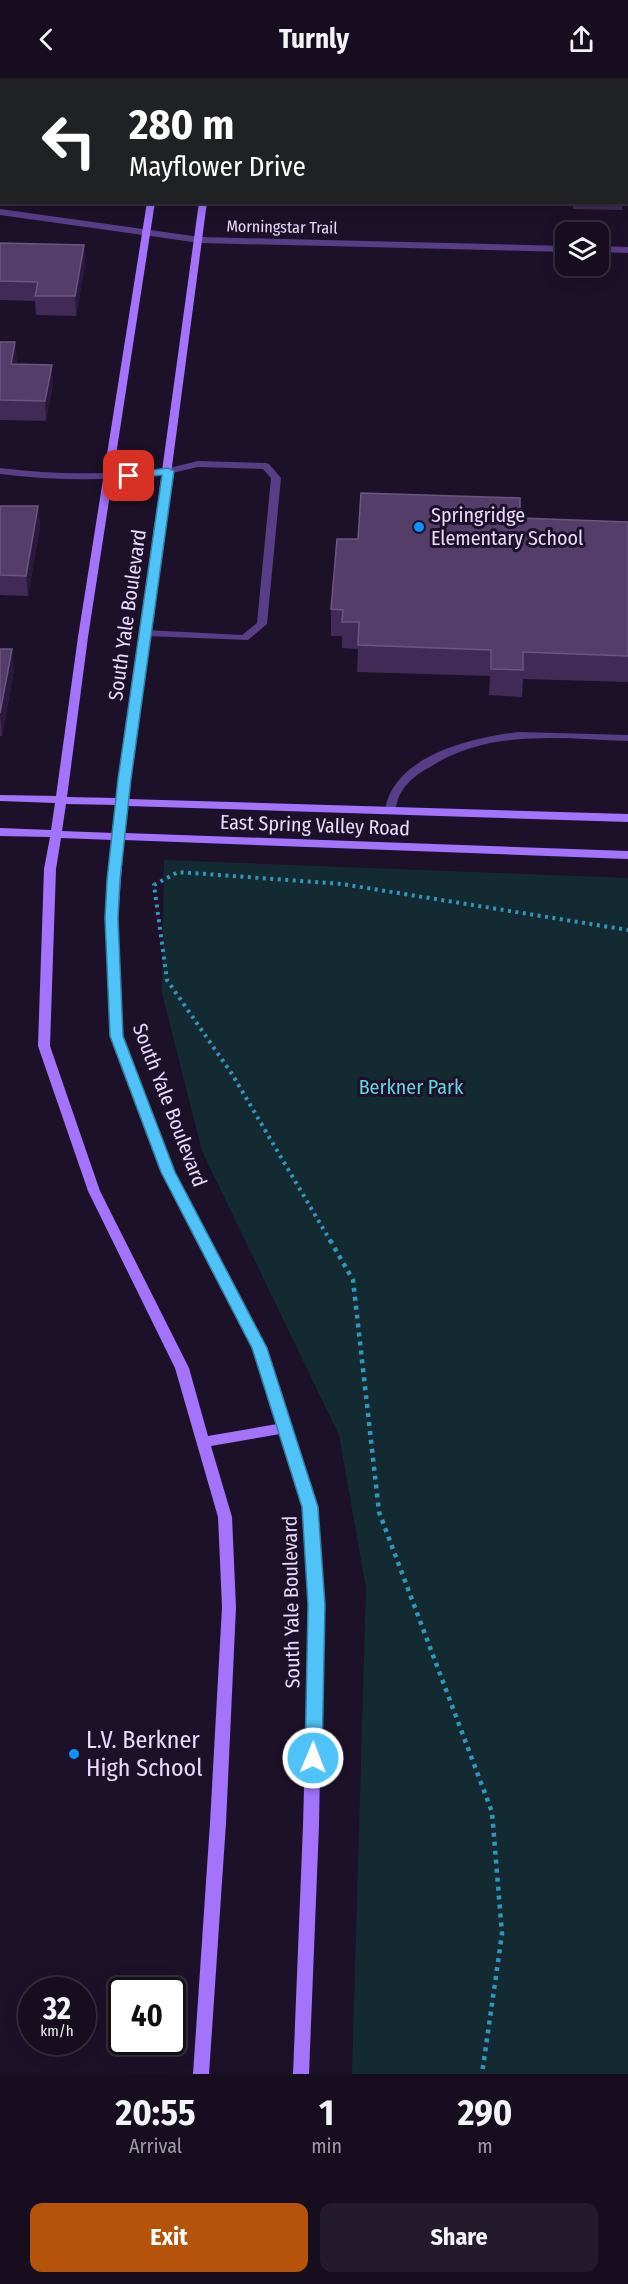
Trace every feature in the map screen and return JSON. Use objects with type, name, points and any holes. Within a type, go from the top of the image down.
[{"type":"street","name":"South Yale Boulevard","points":[[151,204],[83,637],[57,833],[50,869],[44,1046],[94,1191],[182,1368],[225,1517],[229,1607],[218,1823],[201,2074]]},
{"type":"street","name":"South Yale Boulevard","points":[[203,204],[200,240],[119,836],[112,918],[117,1036],[168,1172],[260,1348],[310,1507],[316,1605],[312,1825],[301,2074]]},
{"type":"street","name":"Morningstar Trail","points":[[0,212],[200,240],[555,249]]},
{"type":"street","points":[[609,249],[628,250]]},
{"type":"street","points":[[0,471],[53,478],[109,479],[168,471],[198,464],[266,466],[276,478],[261,624],[244,638],[146,633]]},
{"type":"street","points":[[390,810],[393,794],[409,777],[438,755],[462,745],[497,737],[524,735],[628,738]]},
{"type":"street","name":"East Spring Valley Road","points":[[0,798],[628,818]]},
{"type":"street","name":"East Spring Valley Road","points":[[0,832],[628,855]]},
{"type":"street","points":[[204,1443],[285,1428]]},
{"type":"path","points":[[482,2074],[502,1934],[492,1812],[379,1512],[353,1280],[232,1074],[167,980],[154,885],[178,872],[342,884],[628,930]]},
{"type":"green space","name":"Berkner Park","points":[[164,860],[628,878],[628,2074],[352,2074],[366,1588],[339,1435],[202,1151],[162,993]]},
{"type":"building","points":[[0,243],[84,245],[75,296],[35,296],[38,282],[0,281]]},
{"type":"building","points":[[0,342],[15,342],[11,364],[52,365],[45,401],[0,400]]},
{"type":"building","points":[[361,493],[520,498],[520,518],[628,522],[628,656],[523,652],[523,670],[491,669],[491,650],[358,645],[359,622],[342,622],[343,610],[331,609],[337,539],[358,539]]},
{"type":"building","points":[[0,506],[38,506],[26,576],[0,575]]},
{"type":"building","points":[[0,649],[12,649],[0,713]]},
{"type":"place","name":"Springridge Elementary School","points":[[419,527]]},
{"type":"place","name":"L.V. Berkner High School","points":[[74,1754]]},
{"type":"route","points":[[129,476],[168,471],[124,779],[114,880],[112,918],[117,1036],[168,1172],[260,1348],[310,1507],[316,1605],[313,1758]]}]
